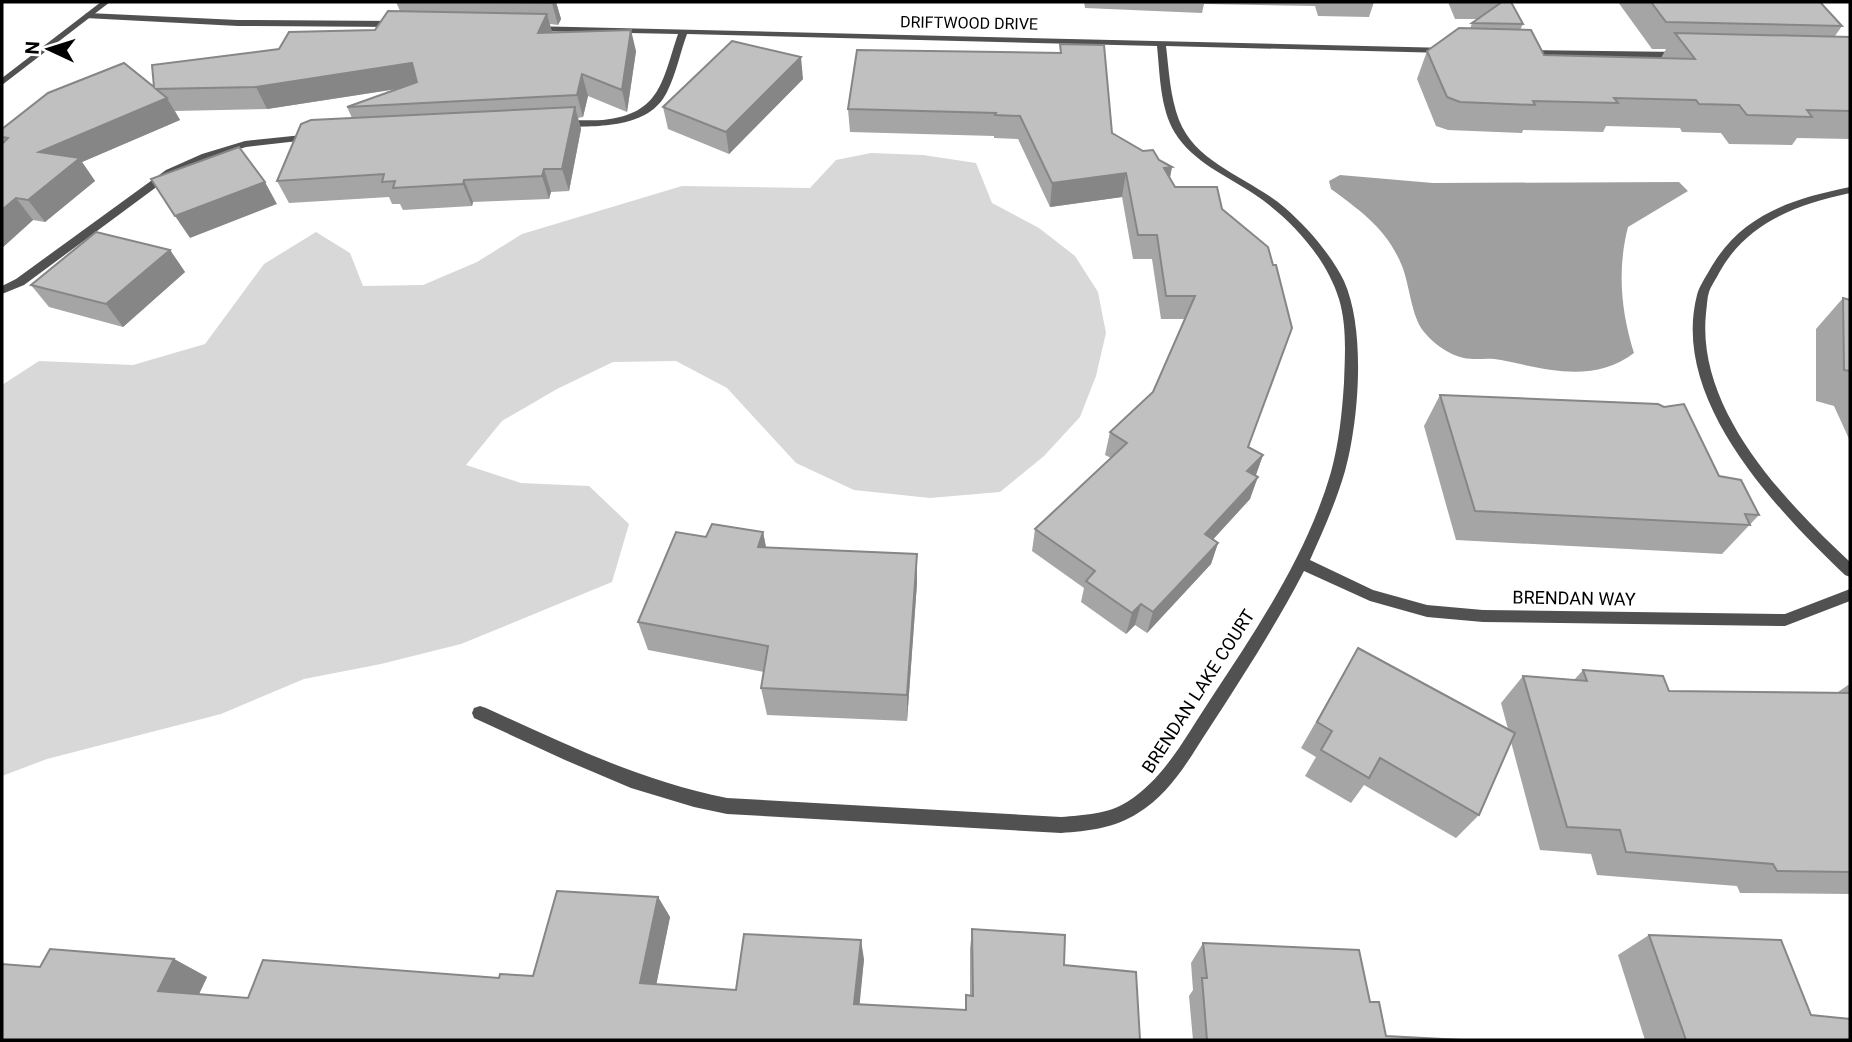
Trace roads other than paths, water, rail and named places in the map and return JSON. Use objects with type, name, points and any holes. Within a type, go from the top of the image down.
[{"type":"street","points":[[2,82],[106,2]]},
{"type":"street","points":[[88,16],[238,23],[407,25]]},
{"type":"street","name":"DRIFTWOOD DRIVE","points":[[518,27],[1450,50]]},
{"type":"street","points":[[548,125],[604,122],[639,115],[659,98],[683,32]]},
{"type":"street","name":"BRENDAN LAKE COURT","points":[[480,713],[615,775],[685,800],[769,810],[1060,825],[1092,823],[1118,816],[1142,804],[1167,778],[1302,563],[1334,484],[1346,434],[1353,348],[1351,318],[1342,289],[1327,262],[1308,237],[1286,214],[1197,152],[1180,133],[1172,113],[1161,43]]},
{"type":"street","points":[[1519,51],[1699,55]]},
{"type":"street","points":[[2,290],[20,282],[170,172],[206,156],[245,144],[325,137]]},
{"type":"street","points":[[1850,190],[1784,208],[1758,222],[1736,239],[1706,280],[1699,304],[1697,330],[1701,358],[1711,390],[1752,464],[1806,528],[1850,571]]},
{"type":"street","name":"BRENDAN WAY","points":[[1302,563],[1370,595],[1427,611],[1483,616],[1785,620],[1850,595]]}]
